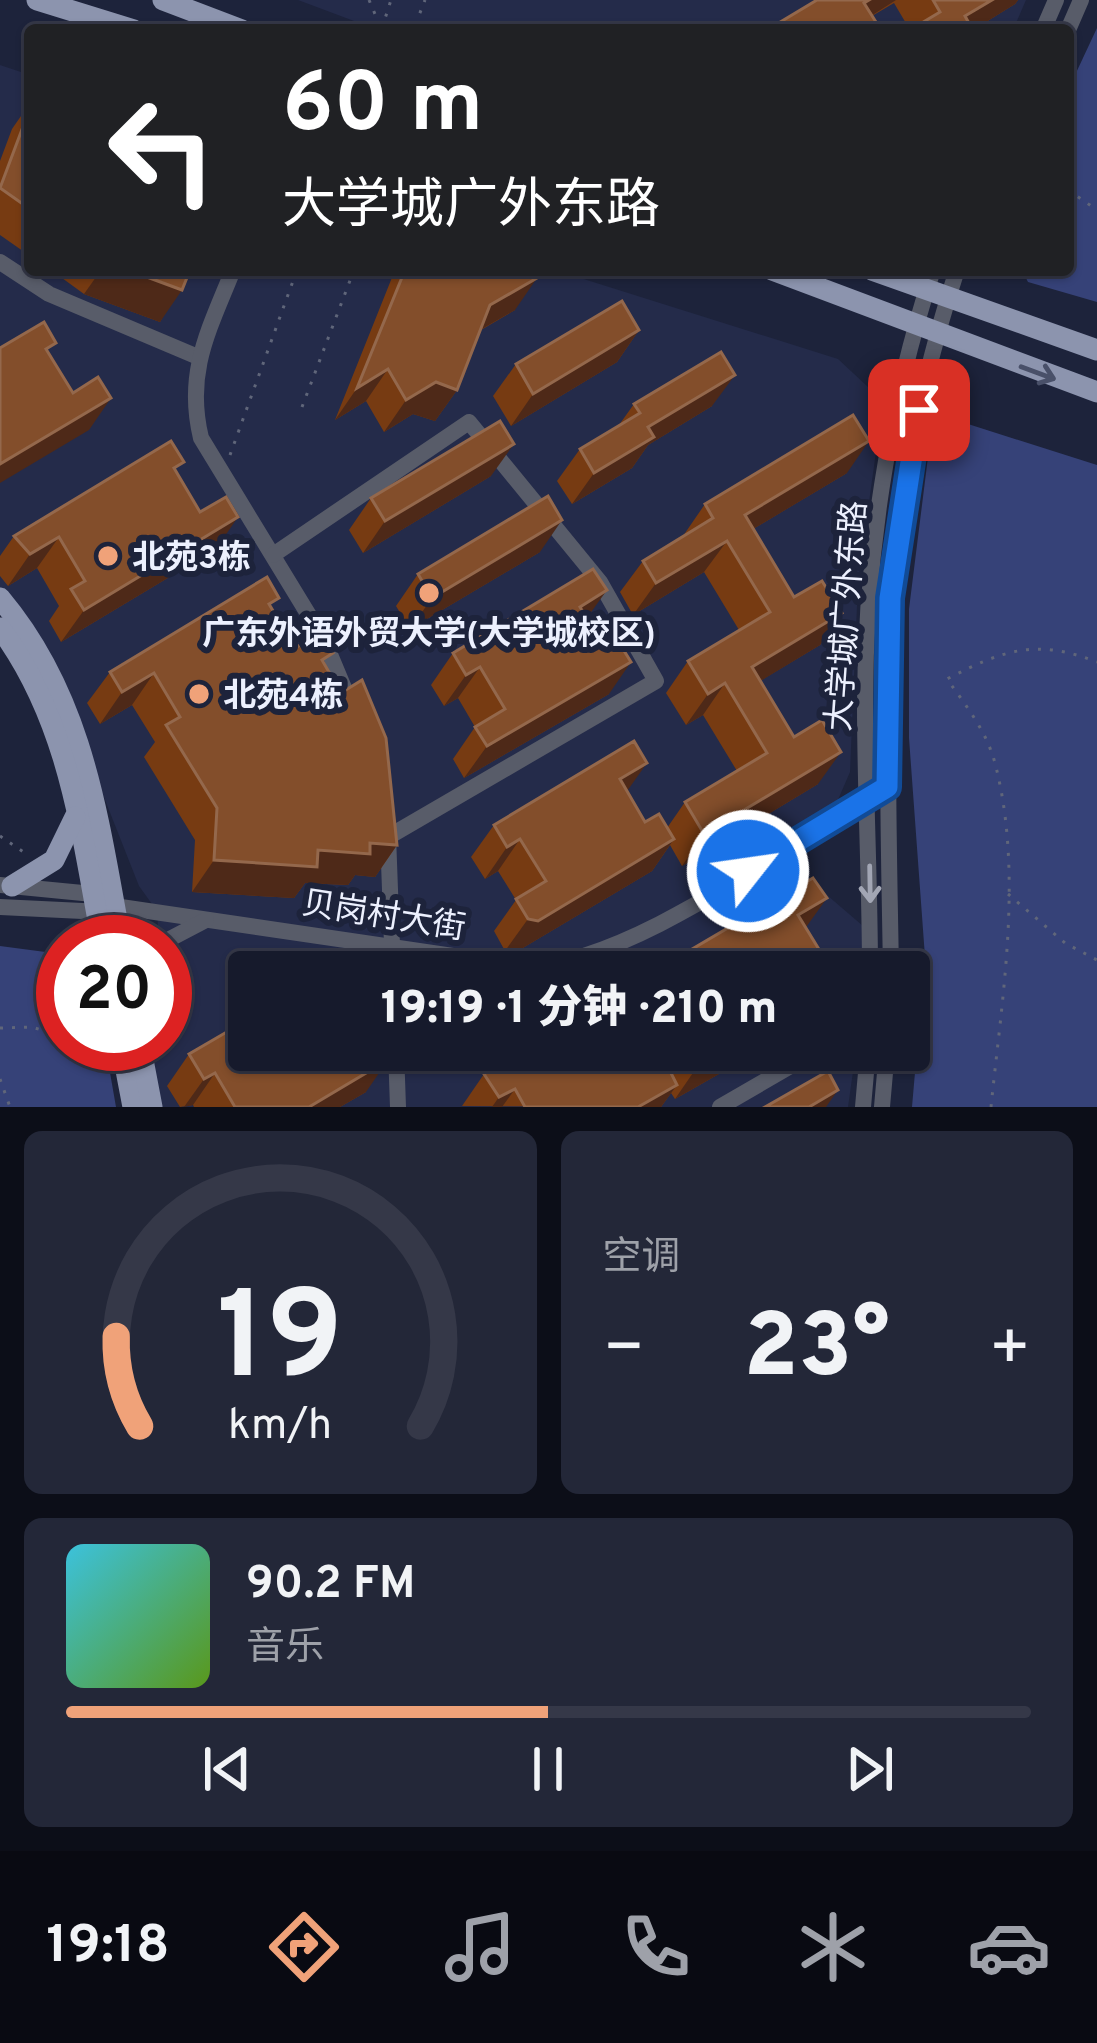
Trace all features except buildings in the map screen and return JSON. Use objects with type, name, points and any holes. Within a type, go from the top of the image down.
[{"type":"main road","points":[[37,0],[115,24]]},
{"type":"main road","points":[[163,0],[205,7],[232,24]]},
{"type":"main road","points":[[787,276],[1097,392]]},
{"type":"main road","points":[[896,276],[936,286],[1097,350]]},
{"type":"main road","points":[[0,598],[45,662],[76,730],[101,915]]},
{"type":"main road","points":[[0,628],[50,716],[106,915]]},
{"type":"main road","points":[[6,885],[28,881],[56,858],[71,831],[76,804]]},
{"type":"main road","points":[[126,1071],[133,1107]]},
{"type":"main road","points":[[145,1071],[152,1107]]},
{"type":"street","points":[[0,262],[50,294],[199,357]]},
{"type":"street","points":[[231,276],[199,357],[192,401],[201,438],[225,470],[324,640],[358,724]]},
{"type":"street","name":"大学城广外东路","points":[[870,951],[867,644],[876,541],[936,286]]},
{"type":"street","name":"大学城广外东路","points":[[890,951],[890,598],[926,330]]},
{"type":"street","points":[[273,555],[469,422],[600,582],[656,681],[388,837]]},
{"type":"street","name":"贝岗村大街","points":[[6,885],[101,905],[522,966],[569,964],[611,947],[783,852],[887,787]]},
{"type":"street","points":[[384,813],[392,951]]},
{"type":"street","name":"贝岗村大街","points":[[0,907],[101,905]]},
{"type":"street","points":[[192,929],[213,919]]},
{"type":"street","points":[[397,1071],[398,1107]]},
{"type":"street","points":[[721,1107],[782,1071]]},
{"type":"street","points":[[862,1107],[866,1071]]},
{"type":"street","points":[[882,1107],[885,1071]]},
{"type":"path","points":[[225,470],[295,276]]},
{"type":"path","points":[[302,407],[352,276]]},
{"type":"path","points":[[991,1107],[1008,849],[996,765],[979,724],[947,679],[1001,652],[1061,648],[1097,662]]},
{"type":"path","points":[[0,836],[29,856]]},
{"type":"path","points":[[1006,893],[1065,943],[1097,960]]},
{"type":"path","points":[[0,1028],[36,1028]]},
{"type":"path","points":[[0,1079],[10,1107]]},
{"type":"shaded area","points":[[298,0],[1026,0],[1016,24],[362,24]]},
{"type":"shaded area","points":[[1097,28],[1097,302],[1028,282],[1025,276],[1074,276],[1074,77]]},
{"type":"shaded area","name":"广东外语外贸大学(大学城校区)","points":[[0,65],[24,73],[24,276],[574,276],[838,359],[883,401],[858,582],[850,772],[837,802],[778,842],[792,865],[863,926],[862,951],[228,951],[228,1071],[853,1071],[848,1107],[159,1107],[152,1071],[192,1071],[192,915],[157,915],[139,886],[49,658],[0,605]]},
{"type":"shaded area","points":[[968,424],[1097,465],[1097,1107],[912,1107],[915,1071],[930,1071],[930,951],[925,951],[909,738],[909,609],[929,449]]},
{"type":"shaded area","points":[[0,946],[36,951],[36,1071],[110,1071],[116,1107],[0,1107]]},
{"type":"place","name":"北苑3栋","points":[[108,556]]},
{"type":"place","name":"广东外语外贸大学(大学城校区)","points":[[429,593]]},
{"type":"place","name":"北苑4栋","points":[[199,694]]},
{"type":"route","points":[[748,871],[887,787],[890,598],[919,410]]}]
